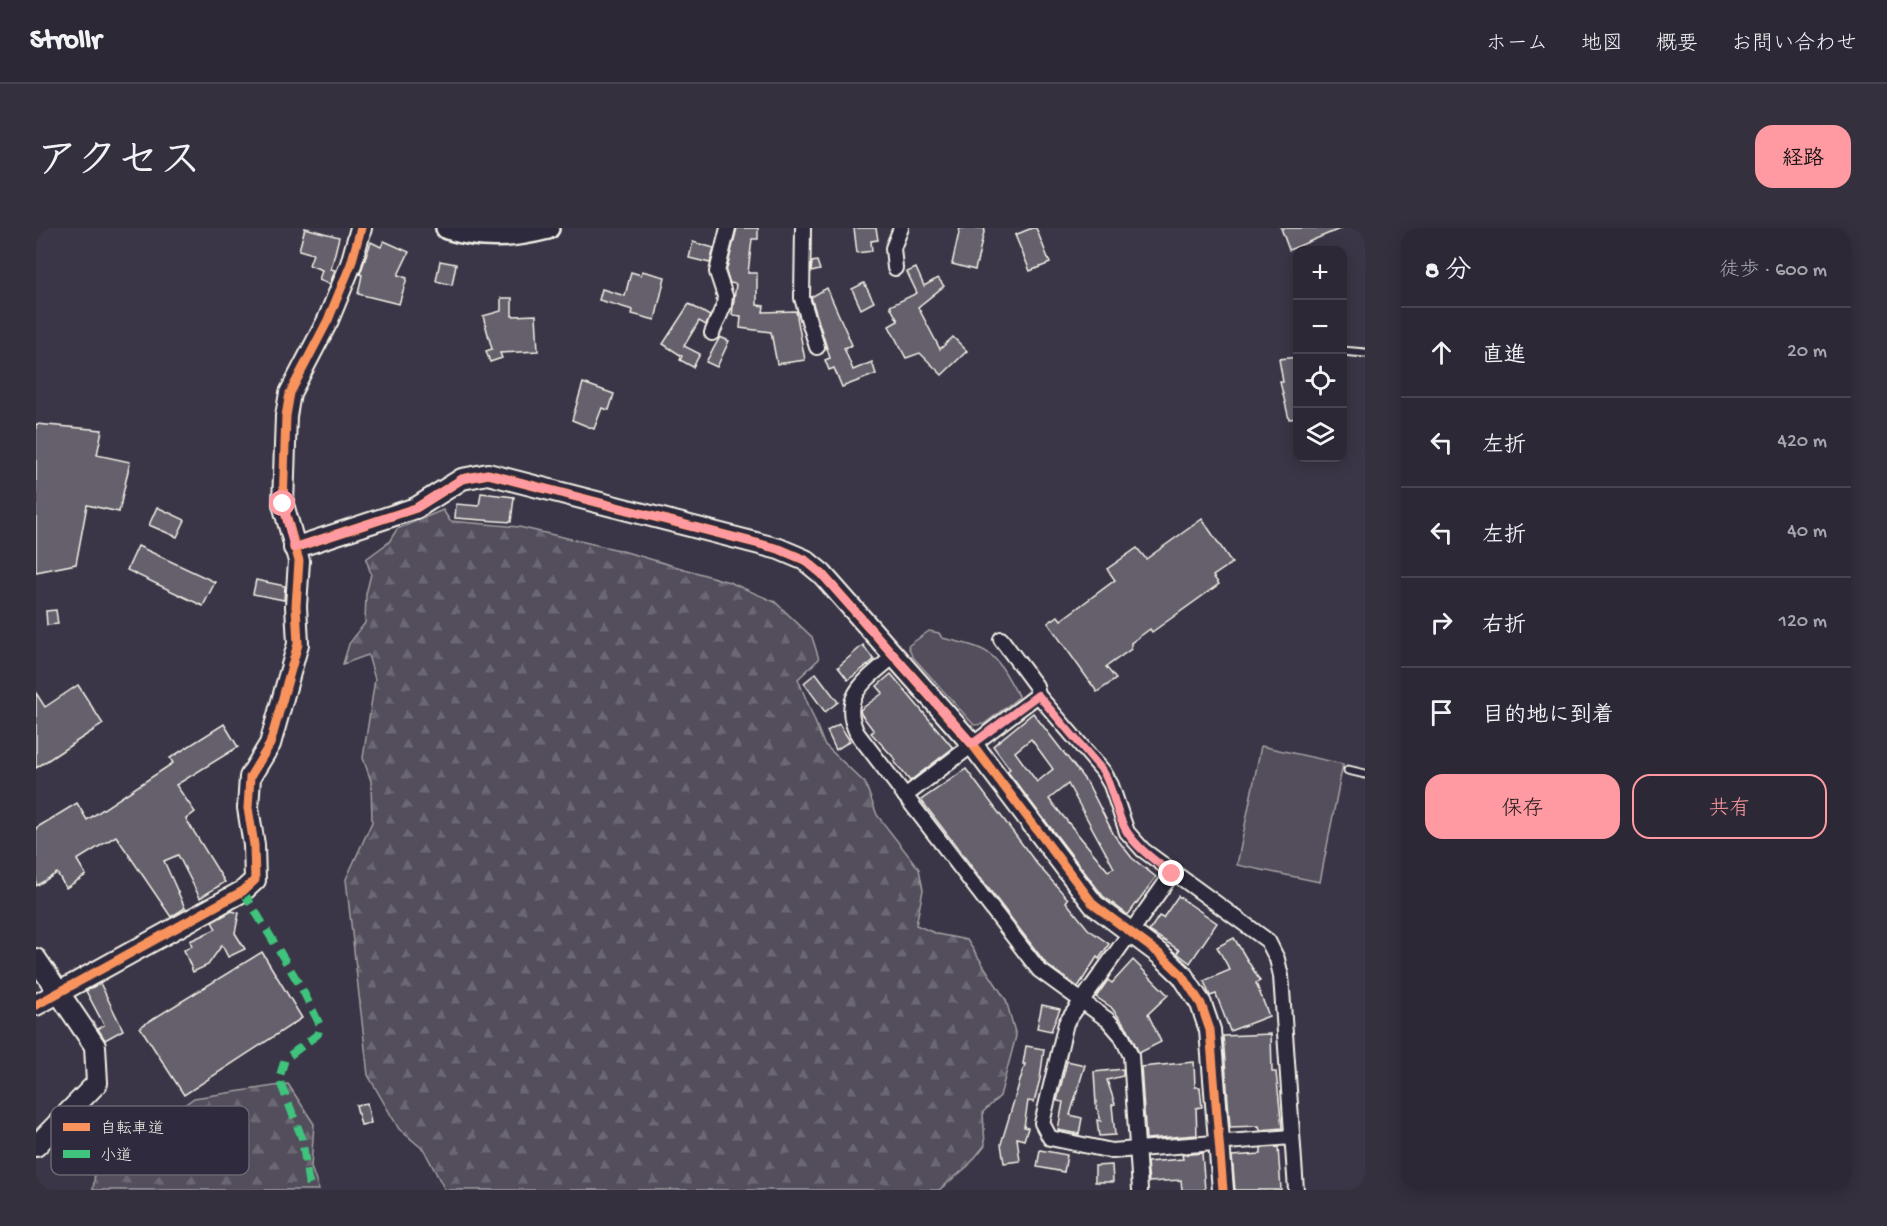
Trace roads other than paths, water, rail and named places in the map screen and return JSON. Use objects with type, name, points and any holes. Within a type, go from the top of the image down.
[{"type":"main road","points":[[447,228],[484,237],[508,236],[548,228]]},
{"type":"street","points":[[36,1005],[243,891],[255,880],[254,845],[248,808],[250,777],[270,744],[298,644],[296,606],[300,575],[283,504],[288,405],[291,393],[328,320],[351,264],[361,228]]},
{"type":"street","points":[[712,333],[724,305],[724,296],[717,272],[721,246],[728,228]]},
{"type":"street","points":[[803,228],[802,298],[817,347]]},
{"type":"street","points":[[895,268],[893,248],[902,228]]},
{"type":"street","points":[[294,548],[416,508],[462,479],[488,474],[779,549],[805,560],[822,574],[972,744],[1094,905],[1161,955],[1182,975],[1201,1004],[1210,1030],[1223,1190]]},
{"type":"street","points":[[1001,639],[1036,686],[1038,695],[1103,771],[1112,785],[1127,832],[1143,850],[1172,874],[1268,941],[1277,959],[1281,976],[1296,1190]]},
{"type":"street","points":[[895,655],[857,689],[850,705],[850,720],[857,733],[1040,970],[1108,1020],[1121,1035],[1131,1056],[1140,1190]]},
{"type":"street","points":[[905,796],[1038,695]]},
{"type":"street","points":[[1172,874],[1066,1023],[1042,1123],[1050,1138],[1112,1151],[1291,1137]]},
{"type":"street","points":[[36,959],[95,1046],[98,1083],[75,1106]]},
{"type":"street","points":[[36,1146],[51,1131]]},
{"type":"lane","points":[[1347,351],[1365,353]]},
{"type":"lane","points":[[1348,770],[1365,774]]}]
